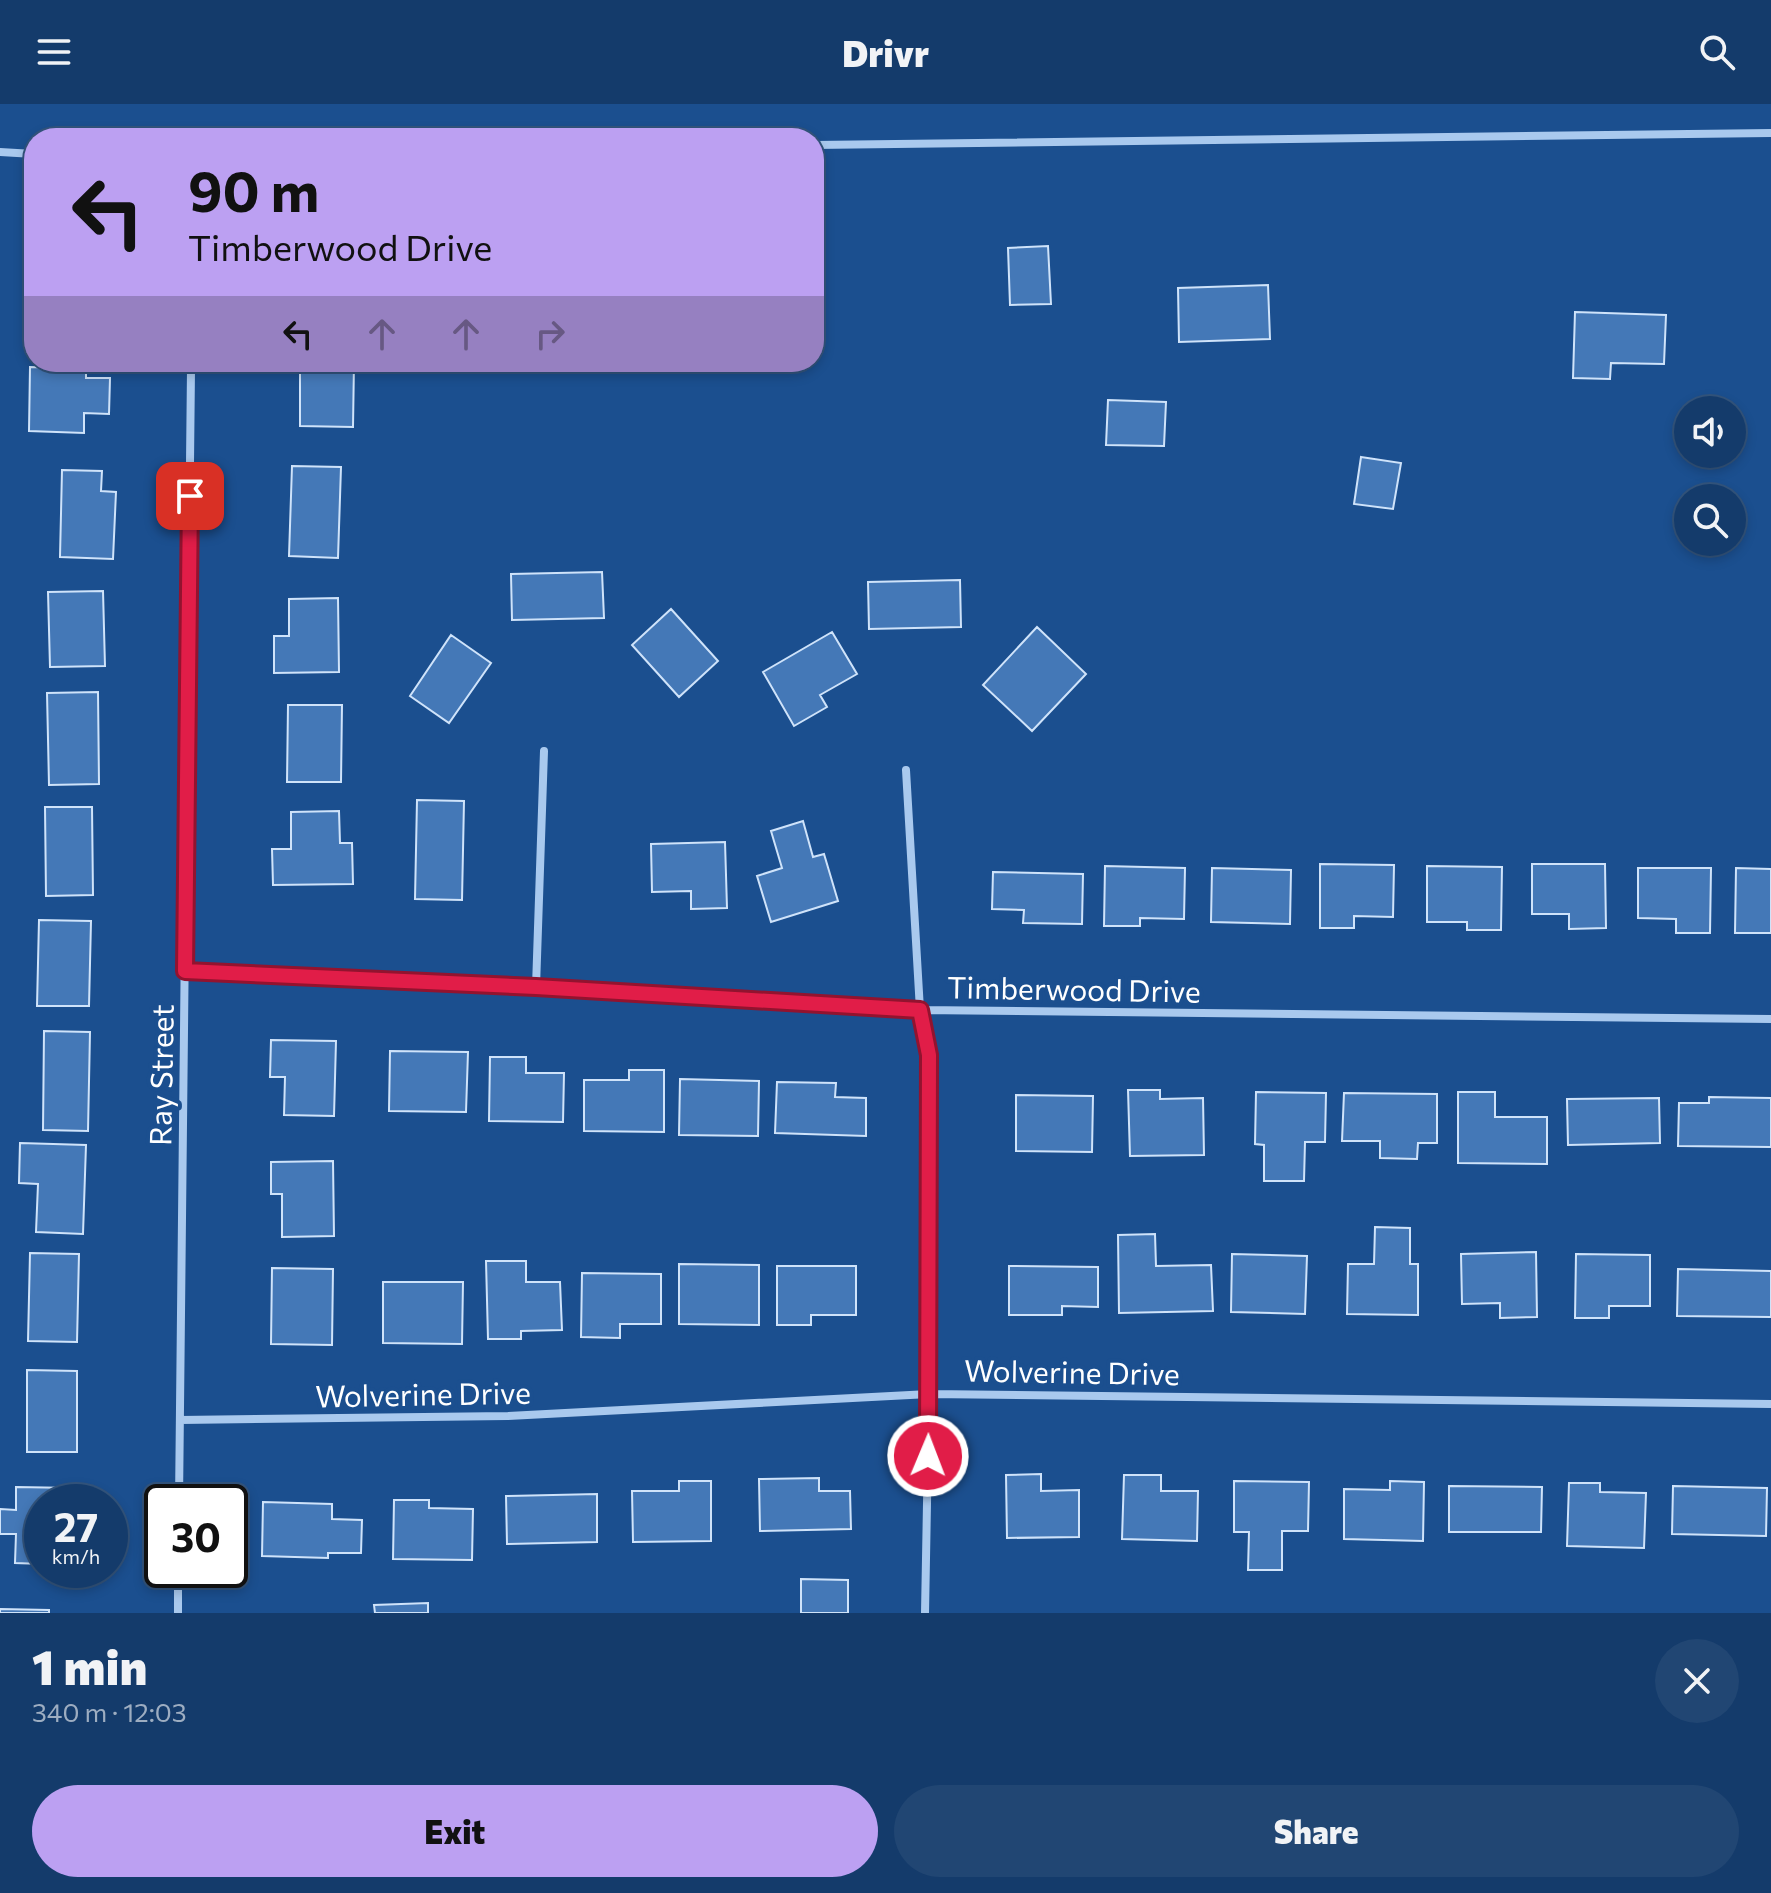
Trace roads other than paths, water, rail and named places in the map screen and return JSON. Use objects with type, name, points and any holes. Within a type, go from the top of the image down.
[{"type":"street","points":[[824,145],[1771,133]]},
{"type":"street","points":[[0,152],[24,154]]},
{"type":"street","name":"Ray Street","points":[[179,1484],[191,372]]},
{"type":"street","points":[[536,987],[544,751]]},
{"type":"street","points":[[906,770],[920,1010],[929,1055],[929,1394],[925,1613]]},
{"type":"street","name":"Timberwood Drive","points":[[185,971],[536,987],[920,1010],[1771,1019]]},
{"type":"street","name":"Wolverine Drive","points":[[180,1420],[508,1416],[929,1394],[1771,1404]]},
{"type":"street","points":[[178,1588],[178,1613]]}]
